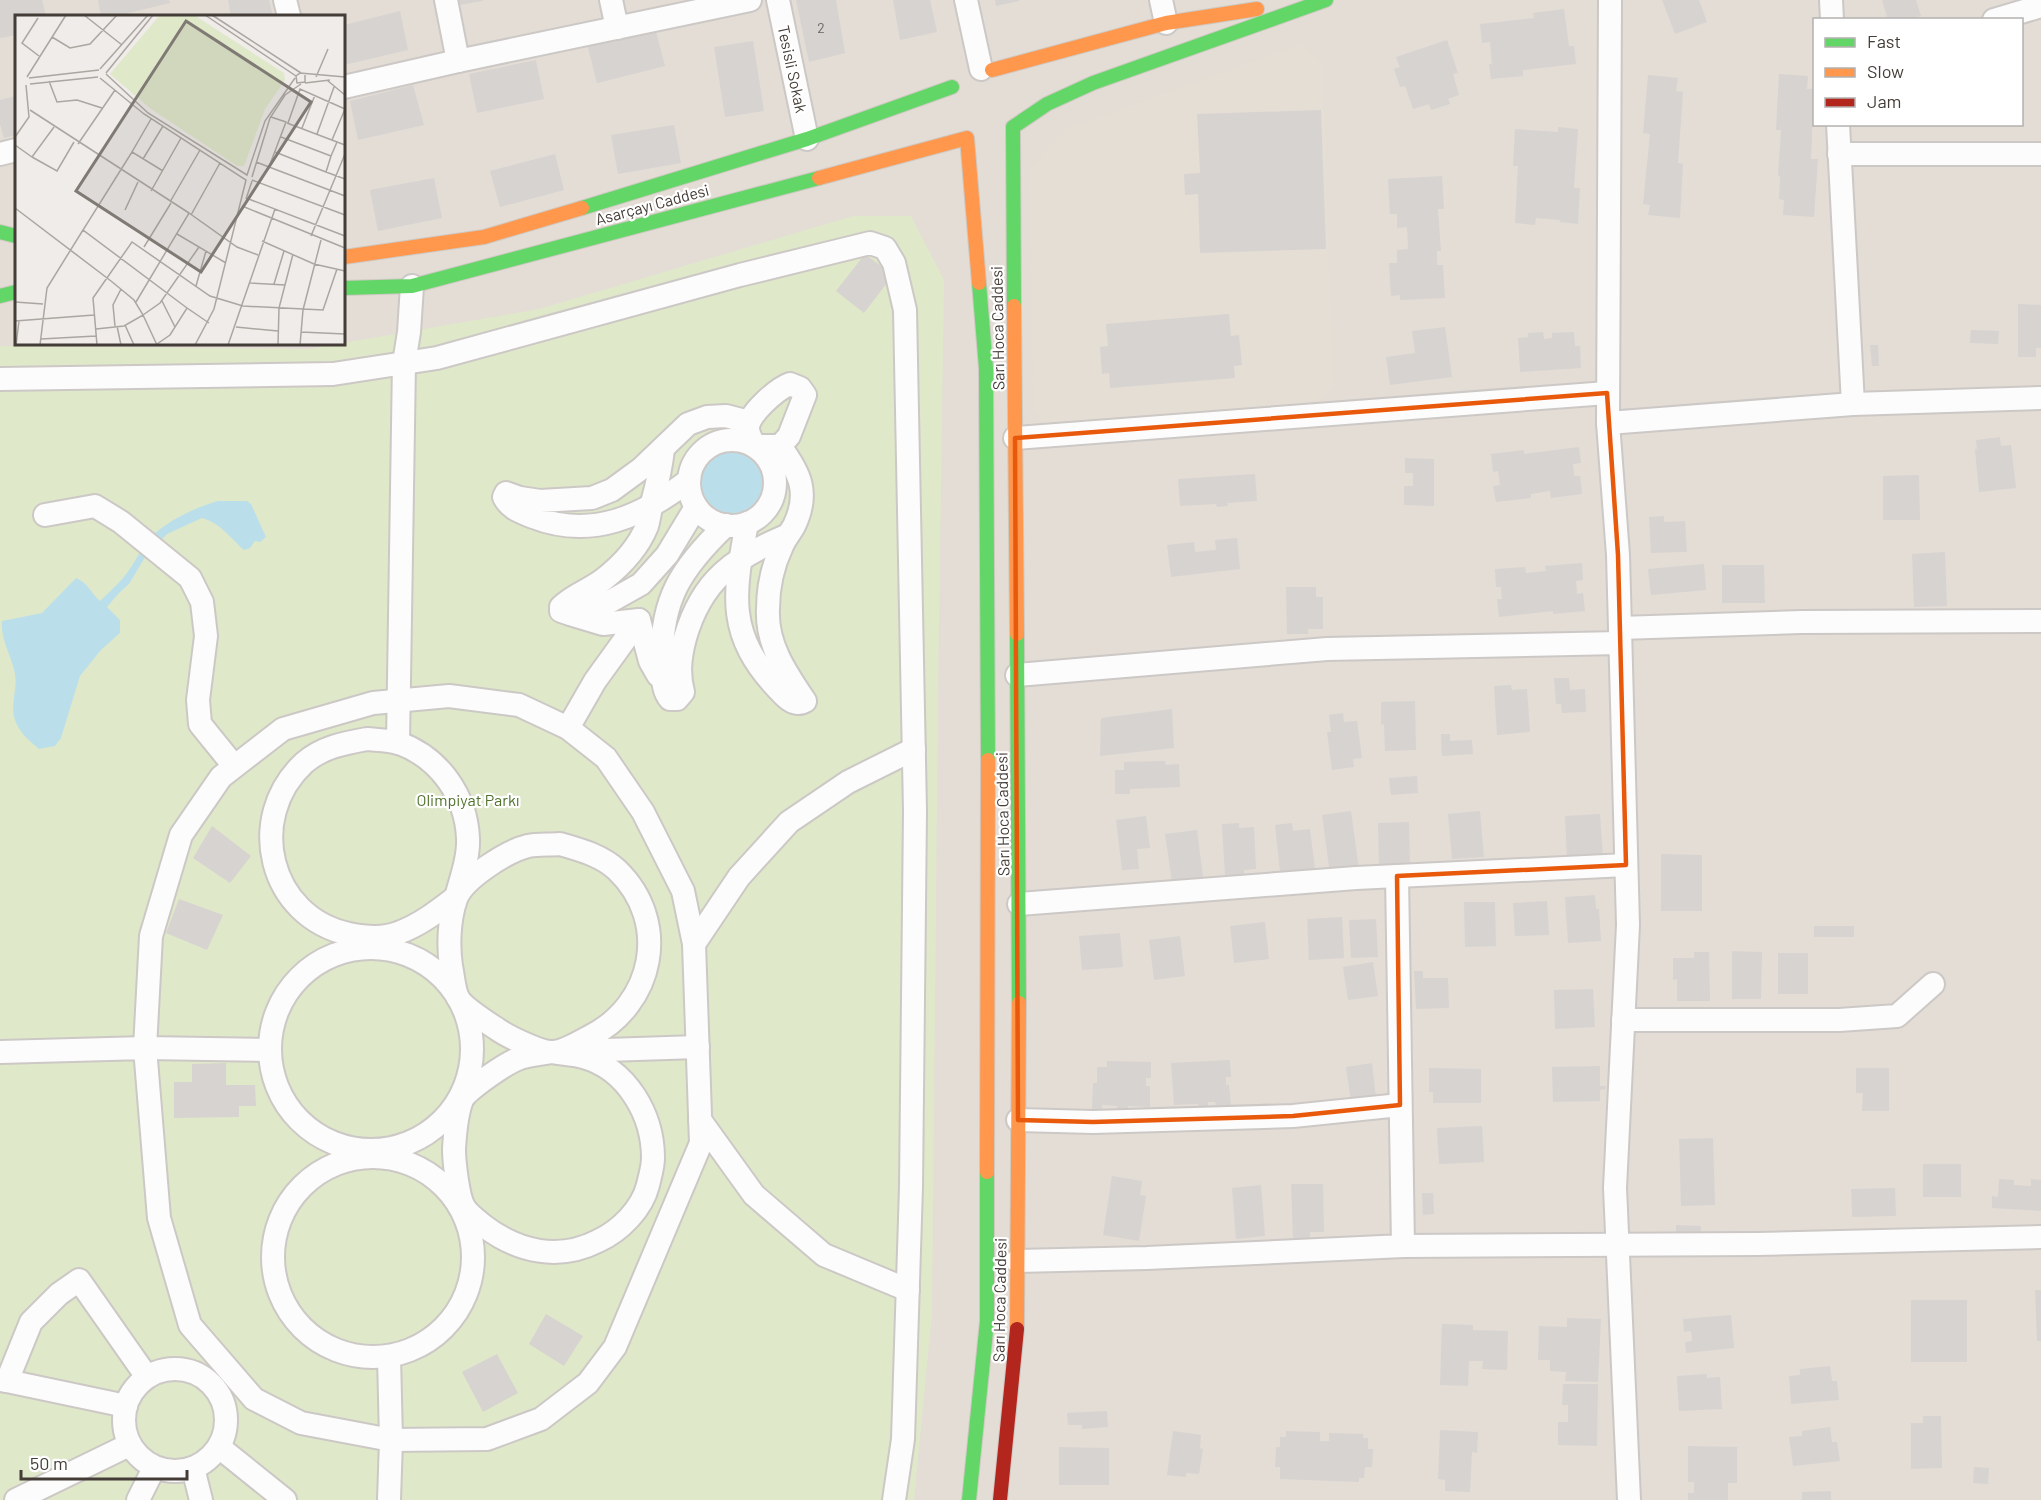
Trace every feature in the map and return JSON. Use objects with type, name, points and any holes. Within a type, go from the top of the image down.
[{"type":"street","points":[[285,0],[289,15]]},
{"type":"street","points":[[446,0],[458,61]]},
{"type":"street","points":[[611,0],[617,28]]},
{"type":"street","points":[[345,87],[750,0]]},
{"type":"street","name":"Tesisli Sokak","points":[[778,0],[807,139]]},
{"type":"street","points":[[947,106],[970,75],[966,0]]},
{"type":"street","points":[[1161,0],[1166,23]]},
{"type":"street","name":"Asarçayı Caddesi","points":[[345,288],[484,237],[807,139],[970,75],[1166,23],[1256,4],[1312,0]]},
{"type":"street","points":[[998,138],[1047,104],[1093,83],[1326,0]]},
{"type":"street","points":[[1610,0],[1608,423],[1618,555],[1628,925],[1615,1188],[1629,1500]]},
{"type":"street","points":[[1831,0],[1832,18]]},
{"type":"street","points":[[2001,18],[2041,6]]},
{"type":"street","points":[[970,75],[1008,78]]},
{"type":"street","name":"Sarı Hoca Caddesi","points":[[1000,1500],[1017,1341],[1019,904],[1013,128],[1020,105]]},
{"type":"street","points":[[953,125],[973,140]]},
{"type":"street","points":[[1838,126],[1853,404]]},
{"type":"street","name":"Asarçayı Caddesi","points":[[345,257],[410,265],[973,140]]},
{"type":"street","name":"Sarı Hoca Caddesi","points":[[969,1500],[987,1321],[986,368],[973,140]]},
{"type":"street","points":[[0,154],[15,150]]},
{"type":"street","points":[[1839,154],[2041,154]]},
{"type":"street","points":[[0,232],[15,236]]},
{"type":"street","points":[[0,379],[333,374],[437,358],[740,275],[870,243],[885,248],[894,263],[905,310],[915,811],[912,1152],[908,1290],[903,1439],[894,1500]]},
{"type":"street","points":[[398,743],[404,363],[409,332],[410,265]]},
{"type":"street","points":[[0,282],[15,284]]},
{"type":"street","points":[[0,296],[15,292]]},
{"type":"street","points":[[663,685],[662,648],[669,605],[680,577],[694,559],[737,524],[764,512],[772,499],[775,485],[773,470],[766,456],[755,446],[748,430],[749,422],[766,401],[782,387],[790,384],[800,388],[805,395],[789,436],[780,446],[755,446],[741,441],[728,440],[715,443],[703,450],[695,460],[689,480],[692,499],[696,507],[709,520],[737,524]]},
{"type":"street","points":[[1015,438],[1608,393]]},
{"type":"street","points":[[1608,423],[1853,404],[2041,398]]},
{"type":"street","points":[[689,480],[663,500],[651,506],[621,520],[596,524],[574,525],[540,519],[508,505],[504,497],[506,493],[540,501],[592,498],[612,490],[642,468],[688,424],[707,417],[726,416],[749,422]]},
{"type":"street","points":[[737,524],[740,559],[736,599],[739,622],[748,651],[760,669],[785,697],[794,703],[801,703],[806,701],[781,666],[770,635],[767,610],[776,560],[802,505],[801,478],[780,446]]},
{"type":"street","points":[[639,620],[603,624],[561,611],[561,607],[568,599],[582,594],[624,562],[640,541],[648,524],[661,473],[663,449]]},
{"type":"street","points":[[45,515],[95,506],[121,522],[190,578],[202,602],[206,636],[198,700],[200,724],[234,766]]},
{"type":"street","points":[[570,614],[602,606],[641,584],[667,555],[696,507]]},
{"type":"street","points":[[639,620],[650,660],[666,694],[670,699],[677,699],[683,692],[679,659],[690,622],[708,588],[719,575],[740,559],[788,535]]},
{"type":"street","points":[[568,728],[595,681],[639,620]]},
{"type":"street","points":[[1017,675],[1327,649],[1620,635],[1801,622],[2041,621]]},
{"type":"street","points":[[448,696],[519,705],[568,728],[606,758],[643,812],[683,891],[694,944],[701,1143],[620,1337],[588,1383],[541,1419],[487,1439],[392,1440],[301,1423],[254,1399],[190,1325],[159,1218],[145,1048],[152,936],[181,836],[221,777],[283,729],[373,703],[399,701],[448,696]]},
{"type":"street","points":[[456,897],[449,934],[451,966],[458,998],[471,1034],[471,1064],[463,1098],[456,1130],[454,1163],[464,1207],[471,1236],[472,1270],[463,1303],[442,1331],[414,1350],[381,1358],[348,1356],[319,1343],[294,1322],[278,1293],[272,1262],[275,1230],[289,1201],[311,1177],[339,1162],[371,1156],[405,1162],[435,1179],[464,1207],[499,1237],[526,1249],[555,1253],[584,1248],[611,1235],[632,1215],[647,1189],[653,1160],[650,1127],[636,1097],[614,1073],[584,1057],[552,1052],[509,1037],[482,1020],[458,998],[445,980],[421,961],[393,951],[363,948],[334,955],[308,970],[287,992],[274,1020],[270,1050],[275,1079],[288,1106],[309,1129],[335,1144],[364,1150],[394,1148],[422,1137],[446,1118],[463,1098],[490,1075],[519,1059],[552,1052],[574,1045],[600,1032],[624,1012],[642,986],[650,955],[648,924],[636,894],[616,870],[590,853],[560,844],[528,846],[499,857],[474,877],[456,897],[425,921],[396,934],[365,937],[332,930],[303,912],[282,886],[271,854],[271,831],[272,820],[283,788],[305,762],[334,745],[367,738],[398,743],[427,757],[449,780],[464,808],[468,840],[456,897]]},
{"type":"street","points":[[694,944],[739,877],[789,822],[848,782],[914,749]]},
{"type":"street","points":[[1019,904],[1397,876],[1626,865]]},
{"type":"street","points":[[1397,876],[1403,1246]]},
{"type":"street","points":[[1623,1020],[1839,1020],[1897,1016],[1933,984]]},
{"type":"street","points":[[552,1052],[698,1047]]},
{"type":"street","points":[[0,1052],[145,1048],[270,1050]]},
{"type":"street","points":[[1018,1120],[1093,1122],[1293,1116],[1400,1105]]},
{"type":"street","points":[[700,1120],[754,1195],[824,1255],[908,1290]]},
{"type":"street","points":[[1017,1261],[1147,1258],[1403,1246],[1768,1244],[2041,1237]]},
{"type":"street","points":[[126,1406],[3,1380],[31,1322],[60,1294],[79,1280],[147,1377]]},
{"type":"street","points":[[388,1500],[392,1440],[389,1356]]},
{"type":"street","points":[[170,1368],[187,1370],[203,1376],[216,1388],[224,1403],[227,1420],[224,1437],[219,1447],[204,1464],[188,1471],[171,1472],[154,1468],[140,1458],[129,1445],[124,1428],[126,1406],[130,1395],[147,1377],[170,1368]]},
{"type":"street","points":[[16,1500],[129,1445]]},
{"type":"street","points":[[219,1447],[285,1500]]},
{"type":"street","points":[[138,1500],[154,1468]]},
{"type":"street","points":[[193,1468],[201,1500]]},
{"type":"highlighted area","points":[[1607,393],[1618,555],[1626,865],[1397,876],[1400,1105],[1293,1116],[1093,1122],[1018,1120],[1015,438]]},
{"type":"shaded area","points":[[0,0],[2041,0],[2041,1500],[0,1500]]},
{"type":"shaded area","points":[[1302,44],[1322,62],[1333,385],[1314,408],[1047,428],[1033,409],[1030,170],[1066,129]]},
{"type":"green space","name":"Olimpiyat Parkı","points":[[853,216],[911,216],[944,280],[932,1314],[914,1500],[0,1500],[0,346],[309,349],[345,345],[345,343],[539,309]]},
{"type":"water","points":[[734,448],[747,450],[757,458],[765,468],[767,481],[765,494],[757,504],[747,512],[734,514],[721,512],[711,504],[703,494],[701,481],[703,468],[711,458],[721,450]]},
{"type":"water","points":[[218,501],[247,501],[251,504],[266,537],[260,542],[255,541],[250,548],[244,550],[220,528],[202,518],[167,534],[144,559],[129,584],[107,607],[120,620],[120,633],[101,650],[80,676],[61,738],[55,746],[39,749],[21,732],[14,718],[15,674],[4,641],[2,621],[42,613],[76,578],[87,586],[100,601],[132,566],[145,544],[159,530],[183,515]]},
{"type":"building","points":[[0,0],[42,0],[46,15],[15,15],[15,35],[0,38]]},
{"type":"building","points":[[98,0],[169,0],[170,3],[120,15],[101,15]]},
{"type":"building","points":[[228,0],[269,0],[273,15],[231,15]]},
{"type":"building","points":[[458,0],[483,0],[483,1],[459,5]]},
{"type":"building","points":[[796,0],[836,0],[845,53],[809,62]]},
{"type":"building","points":[[893,0],[930,0],[937,32],[900,40]]},
{"type":"building","points":[[995,0],[1019,0],[1019,1],[996,6]]},
{"type":"building","points":[[1662,0],[1699,0],[1707,22],[1675,34]]},
{"type":"building","points":[[1882,0],[1916,0],[1921,16],[1887,18]]},
{"type":"building","points":[[1564,9],[1569,46],[1574,46],[1576,64],[1523,70],[1523,76],[1491,79],[1490,42],[1482,43],[1480,24],[1534,18],[1533,13]]},
{"type":"building","points":[[400,11],[408,50],[345,65],[345,25]]},
{"type":"building","points":[[655,28],[665,66],[597,83],[587,44]]},
{"type":"building","points":[[1447,40],[1458,73],[1453,74],[1459,95],[1448,99],[1450,104],[1431,110],[1429,104],[1413,109],[1405,86],[1400,87],[1394,69],[1400,67],[1396,57]]},
{"type":"building","points":[[753,41],[764,111],[725,117],[714,47]]},
{"type":"building","points":[[536,60],[544,99],[477,113],[469,74]]},
{"type":"building","points":[[1779,74],[1808,76],[1807,89],[1813,89],[1811,159],[1818,159],[1814,217],[1783,215],[1784,200],[1779,199],[1780,176],[1778,176],[1781,130],[1776,130]]},
{"type":"building","points":[[1648,75],[1678,78],[1676,91],[1683,92],[1678,163],[1683,164],[1680,218],[1648,215],[1650,205],[1643,204],[1650,134],[1643,133]]},
{"type":"building","points":[[413,85],[424,125],[358,140],[350,101]]},
{"type":"building","points":[[15,96],[15,135],[4,138],[0,124],[0,100]]},
{"type":"building","points":[[1321,110],[1326,249],[1200,253],[1198,194],[1185,195],[1184,174],[1200,173],[1197,114]]},
{"type":"building","points":[[674,125],[681,163],[618,174],[611,135]]},
{"type":"building","points":[[1558,127],[1578,129],[1574,188],[1580,188],[1578,224],[1536,218],[1535,225],[1515,223],[1518,166],[1513,166],[1515,129],[1558,132]]},
{"type":"building","points":[[555,154],[564,190],[500,207],[490,171]]},
{"type":"building","points":[[1442,176],[1444,209],[1438,209],[1441,251],[1437,251],[1437,265],[1443,265],[1445,298],[1400,300],[1400,295],[1391,296],[1389,263],[1397,263],[1397,250],[1408,249],[1407,227],[1397,228],[1397,214],[1390,214],[1388,179]]},
{"type":"building","points":[[434,178],[442,218],[378,231],[370,190]]},
{"type":"building","points":[[865,254],[893,275],[864,313],[836,291]]},
{"type":"building","points":[[2018,304],[2041,305],[2041,348],[2036,348],[2036,357],[2018,357]]},
{"type":"building","points":[[1229,314],[1231,336],[1239,335],[1242,365],[1234,366],[1235,378],[1110,388],[1109,373],[1102,374],[1100,347],[1108,346],[1106,324]]},
{"type":"building","points":[[1445,327],[1452,377],[1390,385],[1386,357],[1415,353],[1412,331]]},
{"type":"building","points":[[1971,330],[1999,331],[1998,344],[1970,343]]},
{"type":"building","points":[[1543,332],[1544,339],[1552,338],[1552,333],[1574,332],[1575,346],[1580,346],[1581,368],[1520,372],[1518,338],[1528,337],[1528,333]]},
{"type":"building","points":[[1870,345],[1878,345],[1879,366],[1872,366]]},
{"type":"building","points":[[2000,437],[2001,446],[2011,445],[2016,488],[1979,492],[1976,440]]},
{"type":"building","points":[[1579,447],[1581,463],[1573,464],[1574,476],[1580,476],[1582,494],[1551,498],[1550,491],[1531,494],[1531,498],[1496,502],[1493,486],[1500,485],[1498,471],[1493,472],[1491,454],[1524,450],[1524,454]]},
{"type":"building","points":[[1405,458],[1434,459],[1434,506],[1404,505],[1404,486],[1413,486],[1413,473],[1405,473]]},
{"type":"building","points":[[1255,474],[1257,501],[1227,503],[1228,506],[1217,507],[1216,504],[1180,506],[1178,479]]},
{"type":"building","points":[[1919,475],[1920,520],[1883,520],[1883,476]]},
{"type":"building","points":[[1664,516],[1664,522],[1685,521],[1687,552],[1651,553],[1649,517]]},
{"type":"building","points":[[1237,538],[1240,569],[1171,577],[1167,545],[1194,542],[1195,552],[1216,550],[1215,540]]},
{"type":"building","points":[[1945,552],[1947,606],[1914,607],[1912,554]]},
{"type":"building","points":[[1582,563],[1583,580],[1576,581],[1577,594],[1583,593],[1585,611],[1553,614],[1553,611],[1499,617],[1497,599],[1502,599],[1501,587],[1496,587],[1495,569],[1525,567],[1526,573],[1546,571],[1545,566]]},
{"type":"building","points":[[1704,564],[1706,590],[1651,595],[1648,569]]},
{"type":"building","points":[[1722,565],[1764,565],[1765,603],[1722,603]]},
{"type":"building","points":[[1286,587],[1316,587],[1316,597],[1323,597],[1323,629],[1308,629],[1308,634],[1287,634]]},
{"type":"building","points":[[1554,678],[1569,678],[1570,690],[1585,689],[1586,712],[1562,713],[1561,704],[1556,704]]},
{"type":"building","points":[[1511,685],[1512,690],[1527,689],[1530,732],[1497,735],[1494,686]]},
{"type":"building","points":[[1415,701],[1416,750],[1385,751],[1384,724],[1381,725],[1381,702]]},
{"type":"building","points":[[1172,709],[1174,748],[1100,756],[1101,718]]},
{"type":"building","points":[[1343,713],[1344,722],[1357,721],[1362,758],[1353,759],[1354,767],[1332,770],[1327,732],[1331,732],[1329,715]]},
{"type":"building","points":[[1441,734],[1450,734],[1450,741],[1472,740],[1473,754],[1442,756]]},
{"type":"building","points":[[1165,761],[1166,765],[1179,764],[1180,787],[1130,789],[1130,794],[1115,794],[1115,770],[1124,770],[1124,762]]},
{"type":"building","points":[[1417,776],[1418,793],[1391,795],[1389,778]]},
{"type":"building","points":[[1351,811],[1359,870],[1330,874],[1322,815]]},
{"type":"building","points":[[1480,811],[1484,857],[1452,859],[1448,814]]},
{"type":"building","points":[[1600,814],[1603,858],[1567,860],[1565,816]]},
{"type":"building","points":[[1146,816],[1150,848],[1137,849],[1139,869],[1122,870],[1116,820]]},
{"type":"building","points":[[1409,822],[1410,865],[1379,866],[1378,823]]},
{"type":"building","points":[[1239,823],[1239,828],[1254,827],[1256,869],[1244,870],[1244,875],[1225,876],[1222,824]]},
{"type":"building","points":[[1292,823],[1293,831],[1310,829],[1315,869],[1280,872],[1275,825]]},
{"type":"building","points":[[212,826],[251,856],[230,883],[193,858]]},
{"type":"building","points":[[1197,830],[1203,877],[1172,881],[1165,834]]},
{"type":"building","points":[[1661,854],[1702,855],[1702,911],[1661,911]]},
{"type":"building","points":[[1595,895],[1596,909],[1599,909],[1601,941],[1568,943],[1565,897]]},
{"type":"building","points":[[179,899],[223,915],[207,950],[166,933]]},
{"type":"building","points":[[1547,901],[1549,935],[1515,936],[1513,903]]},
{"type":"building","points":[[1464,902],[1495,902],[1496,946],[1465,947]]},
{"type":"building","points":[[1342,917],[1344,958],[1309,960],[1307,919]]},
{"type":"building","points":[[1376,919],[1378,957],[1351,958],[1349,920]]},
{"type":"building","points":[[1265,922],[1269,959],[1234,963],[1230,926]]},
{"type":"building","points":[[1814,926],[1854,926],[1854,937],[1814,937]]},
{"type":"building","points":[[1120,933],[1123,967],[1082,970],[1079,936]]},
{"type":"building","points":[[1180,936],[1185,976],[1154,980],[1149,940]]},
{"type":"building","points":[[1732,951],[1762,952],[1761,999],[1732,999]]},
{"type":"building","points":[[1694,952],[1709,952],[1710,1001],[1677,1001],[1677,979],[1673,980],[1673,958],[1694,958]]},
{"type":"building","points":[[1778,953],[1808,953],[1808,994],[1778,994]]},
{"type":"building","points":[[1373,962],[1378,996],[1348,1000],[1343,967]]},
{"type":"building","points":[[1414,971],[1423,971],[1423,978],[1448,978],[1449,1008],[1416,1009]]},
{"type":"building","points":[[1593,989],[1595,1027],[1555,1029],[1554,990]]},
{"type":"building","points":[[1230,1060],[1231,1077],[1226,1077],[1226,1085],[1229,1085],[1231,1105],[1216,1105],[1215,1102],[1208,1102],[1208,1108],[1198,1108],[1198,1104],[1174,1105],[1171,1063]]},
{"type":"building","points":[[1107,1061],[1151,1062],[1151,1078],[1146,1078],[1146,1086],[1150,1086],[1150,1107],[1128,1106],[1127,1112],[1117,1111],[1117,1106],[1102,1105],[1102,1109],[1092,1109],[1093,1083],[1097,1083],[1097,1067],[1107,1067]]},
{"type":"building","points":[[226,1063],[226,1085],[255,1085],[256,1106],[239,1106],[239,1117],[174,1118],[174,1082],[192,1082],[192,1064]]},
{"type":"building","points":[[1372,1063],[1376,1098],[1351,1102],[1346,1067]]},
{"type":"building","points":[[1600,1066],[1600,1086],[1606,1086],[1606,1089],[1600,1090],[1600,1101],[1553,1102],[1552,1067]]},
{"type":"building","points":[[1429,1068],[1481,1069],[1481,1103],[1433,1103],[1433,1092],[1429,1092]]},
{"type":"building","points":[[1856,1068],[1889,1068],[1889,1111],[1862,1111],[1863,1093],[1856,1093]]},
{"type":"building","points":[[1482,1126],[1484,1162],[1439,1164],[1437,1128]]},
{"type":"building","points":[[1713,1138],[1715,1205],[1681,1206],[1679,1139]]},
{"type":"building","points":[[1923,1164],[1961,1164],[1961,1197],[1923,1197]]},
{"type":"building","points":[[1112,1176],[1142,1181],[1140,1195],[1146,1196],[1139,1241],[1103,1235]]},
{"type":"building","points":[[1999,1179],[2014,1180],[2014,1185],[2031,1186],[2031,1179],[2041,1180],[2041,1211],[1992,1208],[1992,1196],[1998,1197]]},
{"type":"building","points":[[1291,1184],[1323,1184],[1324,1232],[1310,1232],[1310,1238],[1293,1238]]},
{"type":"building","points":[[1261,1185],[1265,1236],[1236,1239],[1232,1188]]},
{"type":"building","points":[[1895,1188],[1896,1216],[1852,1217],[1851,1189]]},
{"type":"building","points":[[1422,1193],[1433,1193],[1434,1214],[1423,1215]]},
{"type":"building","points":[[1676,1225],[1701,1226],[1701,1240],[1676,1240]]},
{"type":"building","points":[[2035,1290],[2041,1290],[2041,1341],[2037,1341]]},
{"type":"building","points":[[1911,1300],[1967,1300],[1967,1362],[1911,1362]]},
{"type":"building","points":[[546,1314],[583,1336],[564,1366],[529,1344]]},
{"type":"building","points":[[1731,1315],[1734,1348],[1686,1353],[1685,1342],[1692,1341],[1691,1331],[1684,1332],[1683,1319]]},
{"type":"building","points":[[1567,1318],[1601,1319],[1598,1382],[1565,1381],[1566,1372],[1550,1371],[1550,1360],[1538,1360],[1539,1326],[1567,1327]]},
{"type":"building","points":[[1442,1324],[1473,1325],[1473,1330],[1508,1331],[1507,1370],[1482,1369],[1483,1361],[1469,1361],[1468,1386],[1440,1385]]},
{"type":"building","points":[[497,1354],[518,1393],[483,1412],[462,1372]]},
{"type":"building","points":[[1830,1366],[1832,1381],[1837,1381],[1839,1400],[1791,1404],[1789,1376],[1800,1375],[1800,1369]]},
{"type":"building","points":[[1707,1374],[1707,1378],[1720,1377],[1722,1409],[1679,1411],[1677,1376]]},
{"type":"building","points":[[1563,1384],[1598,1384],[1597,1446],[1558,1445],[1558,1422],[1568,1422],[1568,1405],[1562,1405]]},
{"type":"building","points":[[1107,1411],[1108,1427],[1082,1429],[1082,1425],[1068,1425],[1067,1413]]},
{"type":"building","points":[[1923,1416],[1941,1416],[1942,1468],[1911,1469],[1911,1423],[1923,1423]]},
{"type":"building","points":[[1830,1427],[1832,1442],[1837,1442],[1840,1461],[1793,1466],[1789,1437],[1802,1436],[1802,1431]]},
{"type":"building","points":[[1440,1430],[1478,1432],[1477,1453],[1472,1452],[1470,1492],[1445,1491],[1445,1480],[1438,1479]]},
{"type":"building","points":[[1173,1431],[1201,1435],[1200,1448],[1203,1449],[1199,1474],[1186,1473],[1186,1477],[1167,1475]]},
{"type":"building","points":[[1286,1431],[1320,1432],[1320,1441],[1329,1441],[1329,1433],[1363,1434],[1363,1438],[1368,1438],[1368,1449],[1373,1449],[1372,1467],[1365,1467],[1364,1478],[1359,1478],[1359,1482],[1280,1479],[1280,1467],[1275,1467],[1276,1447],[1280,1447],[1280,1437],[1286,1437]]},
{"type":"building","points":[[1688,1446],[1737,1447],[1737,1483],[1728,1483],[1728,1500],[1688,1500],[1688,1493],[1694,1493],[1694,1482],[1688,1482]]},
{"type":"building","points":[[1059,1447],[1109,1448],[1109,1485],[1059,1485]]},
{"type":"building","points":[[1974,1467],[1989,1468],[1988,1484],[1973,1483]]},
{"type":"building","points":[[1831,1491],[1831,1500],[1802,1500],[1802,1492]]},
{"type":"traffic: fast","points":[[1014,306],[1013,127],[1047,104],[1093,83],[1326,0]]},
{"type":"traffic: fast","points":[[582,208],[807,139],[952,87]]},
{"type":"traffic: fast","points":[[345,288],[412,286],[819,178]]},
{"type":"traffic: fast","points":[[0,232],[15,236]]},
{"type":"traffic: fast","points":[[979,283],[986,368],[988,760]]},
{"type":"traffic: fast","points":[[0,296],[15,292]]},
{"type":"traffic: fast","points":[[1017,634],[1019,1003]]},
{"type":"traffic: fast","points":[[969,1500],[987,1321],[987,1172]]},
{"type":"traffic: slow","points":[[992,70],[1166,23],[1257,9]]},
{"type":"traffic: slow","points":[[819,178],[967,138],[979,283]]},
{"type":"traffic: slow","points":[[345,257],[484,237],[582,208]]},
{"type":"traffic: slow","points":[[1014,306],[1017,634]]},
{"type":"traffic: slow","points":[[987,1172],[988,760]]},
{"type":"traffic: slow","points":[[1017,1329],[1019,1003]]},
{"type":"traffic: jam","points":[[1000,1500],[1017,1329]]}]
